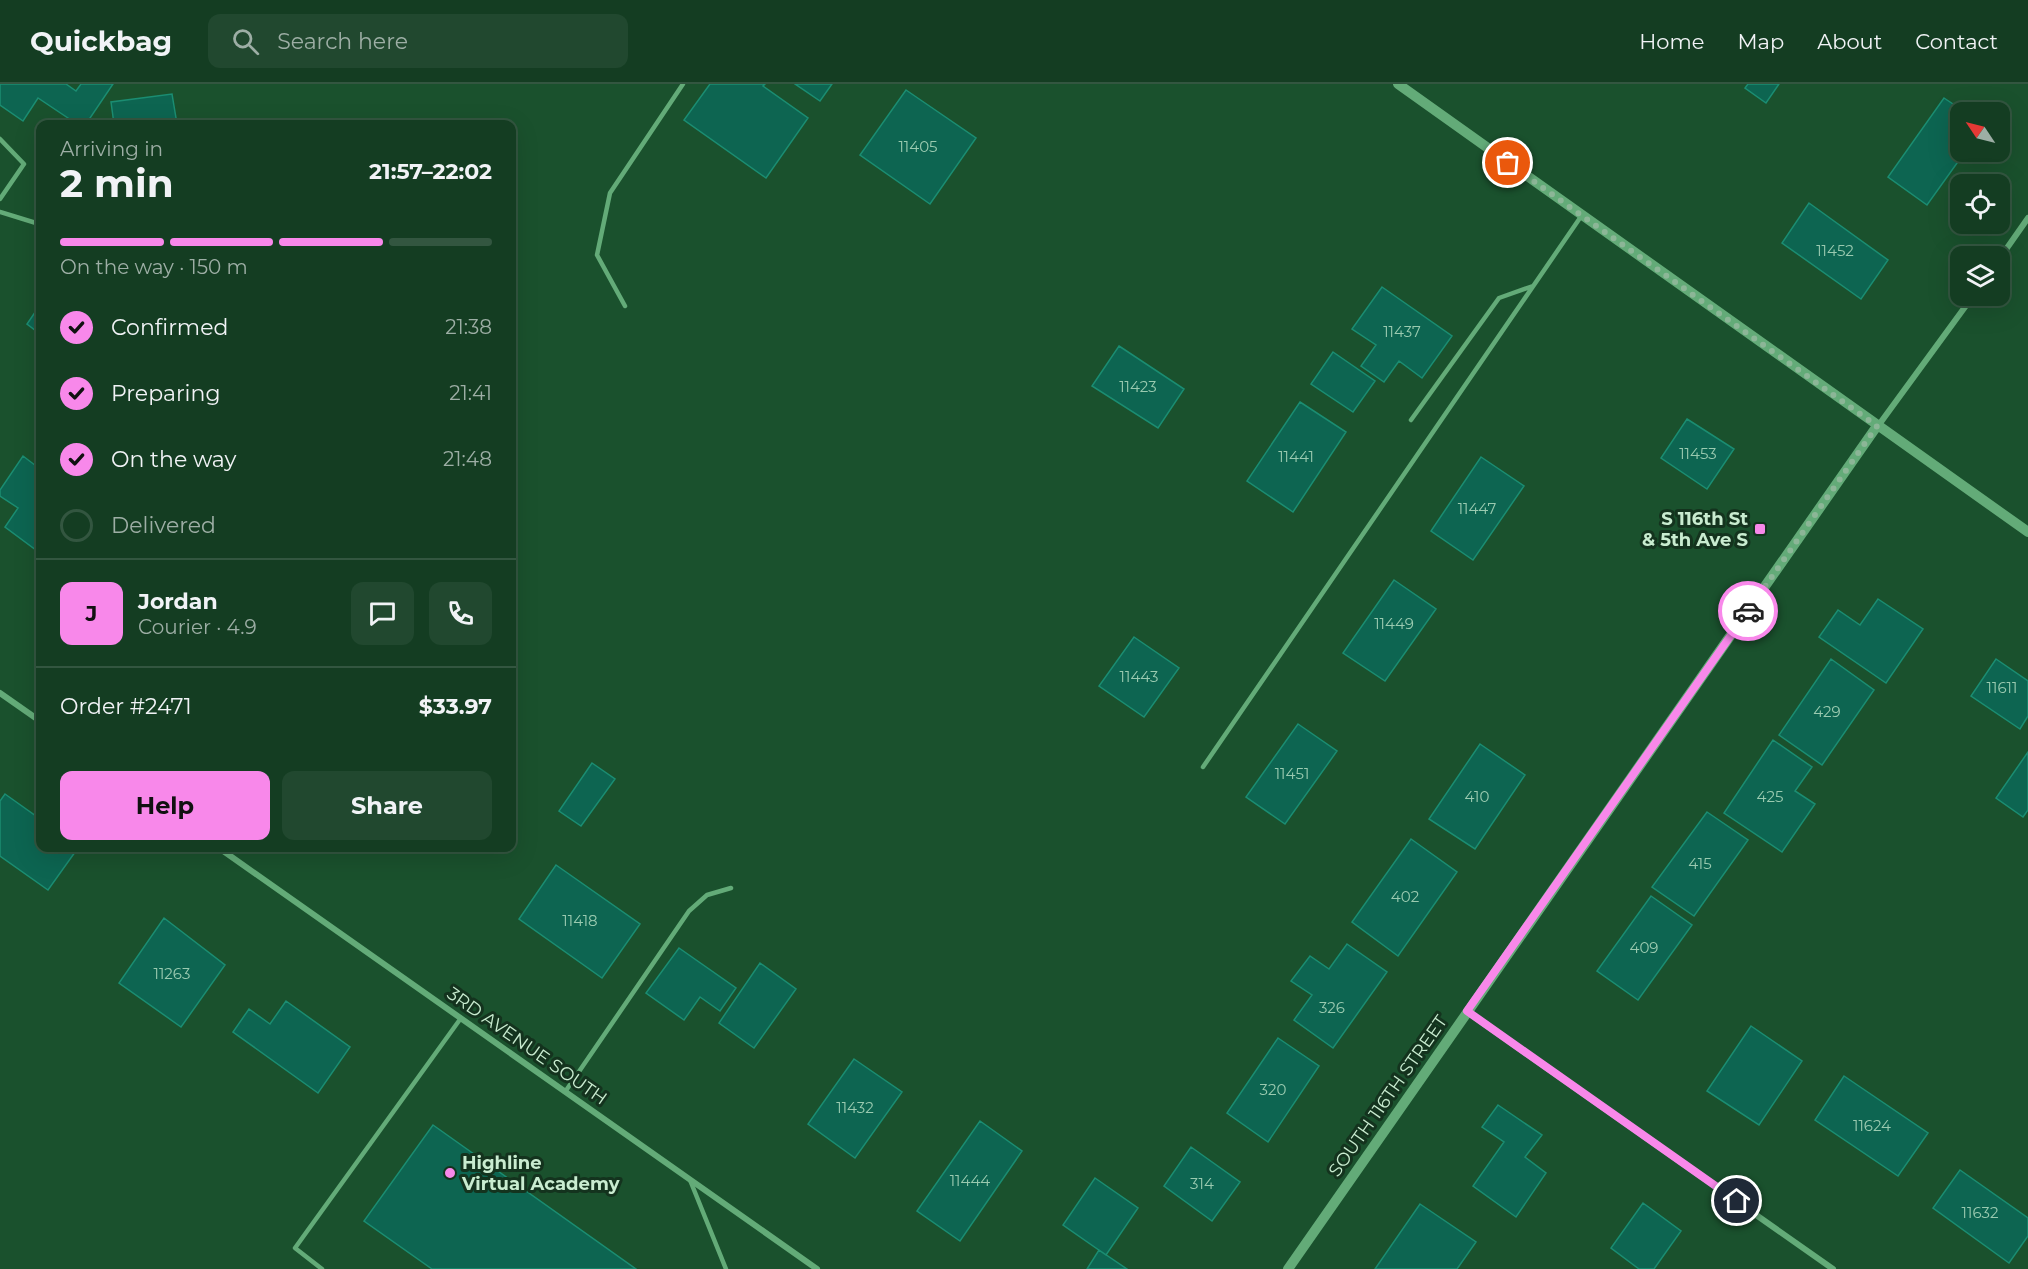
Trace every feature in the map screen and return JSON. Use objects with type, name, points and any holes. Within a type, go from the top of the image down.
[{"type":"street","points":[[1398,84],[2028,532]]},
{"type":"street","points":[[2008,246],[2028,218]]},
{"type":"street","name":"SOUTH 116TH STREET","points":[[1288,1269],[1877,426],[1965,306]]},
{"type":"street","points":[[0,693],[36,719]]},
{"type":"street","name":"3RD AVENUE SOUTH","points":[[225,852],[817,1269]]},
{"type":"street","points":[[1467,1011],[1833,1269]]},
{"type":"lane","points":[[625,306],[597,255],[610,192],[683,84]]},
{"type":"lane","points":[[0,139],[24,164],[0,199]]},
{"type":"lane","points":[[0,212],[36,223]]},
{"type":"lane","points":[[1203,767],[1582,215]]},
{"type":"lane","points":[[1411,420],[1499,298],[1533,286]]},
{"type":"lane","points":[[565,1092],[688,911],[706,895],[731,888]]},
{"type":"lane","points":[[322,1269],[295,1248],[461,1018]]},
{"type":"lane","points":[[690,1180],[726,1269]]},
{"type":"building","points":[[0,84],[66,84],[76,91],[81,84],[113,84],[89,120],[71,120],[38,98],[23,121],[0,105]]},
{"type":"building","points":[[710,84],[765,84],[763,86],[808,118],[766,178],[684,120]]},
{"type":"building","points":[[795,84],[832,84],[820,101]]},
{"type":"building","points":[[1748,84],[1779,84],[1766,103],[1745,88]]},
{"type":"building","points":[[906,90],[976,138],[930,204],[860,155]]},
{"type":"building","points":[[172,94],[176,120],[113,120],[111,102]]},
{"type":"building","points":[[1944,98],[1950,102],[1950,162],[1958,162],[1927,205],[1888,177]]},
{"type":"building","points":[[1809,203],[1888,260],[1861,299],[1782,243]]},
{"type":"building","points":[[1382,287],[1452,336],[1422,378],[1399,361],[1384,382],[1361,366],[1376,345],[1352,329]]},
{"type":"building","points":[[36,311],[36,331],[27,324]]},
{"type":"building","points":[[1119,346],[1184,389],[1158,428],[1092,386]]},
{"type":"building","points":[[1333,352],[1375,381],[1353,412],[1311,384]]},
{"type":"building","points":[[1300,402],[1346,432],[1293,512],[1247,481]]},
{"type":"building","points":[[1687,419],[1734,449],[1707,489],[1661,458]]},
{"type":"building","points":[[23,456],[36,466],[36,550],[5,527],[18,508],[0,496],[0,490]]},
{"type":"building","points":[[1481,457],[1524,486],[1473,560],[1431,531]]},
{"type":"building","points":[[1394,580],[1436,609],[1385,681],[1343,653]]},
{"type":"building","points":[[1878,599],[1923,629],[1886,683],[1819,637],[1838,610],[1860,625]]},
{"type":"building","points":[[1134,637],[1179,668],[1144,717],[1099,686]]},
{"type":"building","points":[[1831,659],[1874,690],[1822,765],[1779,735]]},
{"type":"building","points":[[1996,659],[2028,681],[2028,716],[2020,729],[1971,696]]},
{"type":"building","points":[[1298,724],[1337,751],[1285,824],[1246,797]]},
{"type":"building","points":[[1773,740],[1812,767],[1795,791],[1815,804],[1782,852],[1724,813]]},
{"type":"building","points":[[1480,744],[1525,775],[1475,849],[1429,819]]},
{"type":"building","points":[[2028,752],[2028,810],[2023,817],[1996,798]]},
{"type":"building","points":[[592,763],[615,779],[581,826],[559,811]]},
{"type":"building","points":[[5,794],[36,816],[36,852],[75,852],[48,890],[0,856],[0,801]]},
{"type":"building","points":[[1707,812],[1748,840],[1694,916],[1652,887]]},
{"type":"building","points":[[1411,839],[1457,872],[1398,956],[1352,922]]},
{"type":"building","points":[[556,865],[640,924],[602,978],[519,919]]},
{"type":"building","points":[[1651,896],[1692,925],[1638,1000],[1597,971]]},
{"type":"building","points":[[164,918],[225,965],[181,1027],[119,983]]},
{"type":"building","points":[[1347,944],[1387,972],[1333,1048],[1294,1020],[1312,995],[1291,981],[1310,956],[1329,969]]},
{"type":"building","points":[[679,948],[736,988],[720,1011],[700,997],[684,1020],[646,993]]},
{"type":"building","points":[[760,963],[796,989],[754,1048],[719,1023]]},
{"type":"building","points":[[286,1001],[350,1047],[318,1093],[233,1032],[249,1009],[270,1024]]},
{"type":"building","points":[[1751,1026],[1802,1061],[1759,1125],[1707,1091]]},
{"type":"building","points":[[1278,1038],[1319,1066],[1268,1142],[1227,1113]]},
{"type":"building","points":[[854,1059],[902,1092],[855,1158],[808,1124]]},
{"type":"building","points":[[1844,1076],[1928,1133],[1898,1176],[1815,1120]]},
{"type":"building","points":[[1498,1105],[1542,1135],[1525,1157],[1546,1173],[1516,1217],[1473,1186],[1504,1142],[1482,1127]]},
{"type":"building","points":[[980,1121],[1022,1151],[960,1241],[917,1211]]},
{"type":"building","name":"Highline Virtual Academy","points":[[433,1125],[636,1269],[432,1269],[364,1221]]},
{"type":"building","points":[[1191,1147],[1240,1182],[1212,1221],[1164,1186]]},
{"type":"building","points":[[1960,1170],[2028,1218],[2028,1236],[2009,1263],[1933,1208]]},
{"type":"building","points":[[1095,1178],[1138,1208],[1106,1255],[1063,1225]]},
{"type":"building","points":[[1643,1203],[1681,1231],[1654,1269],[1639,1269],[1611,1248]]},
{"type":"building","points":[[1420,1204],[1476,1242],[1457,1269],[1375,1269]]},
{"type":"building","points":[[1099,1250],[1127,1269],[1087,1269]]},
{"type":"way so far","points":[[1508,163],[1877,426],[1748,611]]},
{"type":"place","name":"S 116th St & 5th Ave S","points":[[1760,529]]},
{"type":"place","name":"Highline Virtual Academy","points":[[450,1173]]},
{"type":"route","points":[[1737,1201],[1467,1011],[1748,611]]}]
